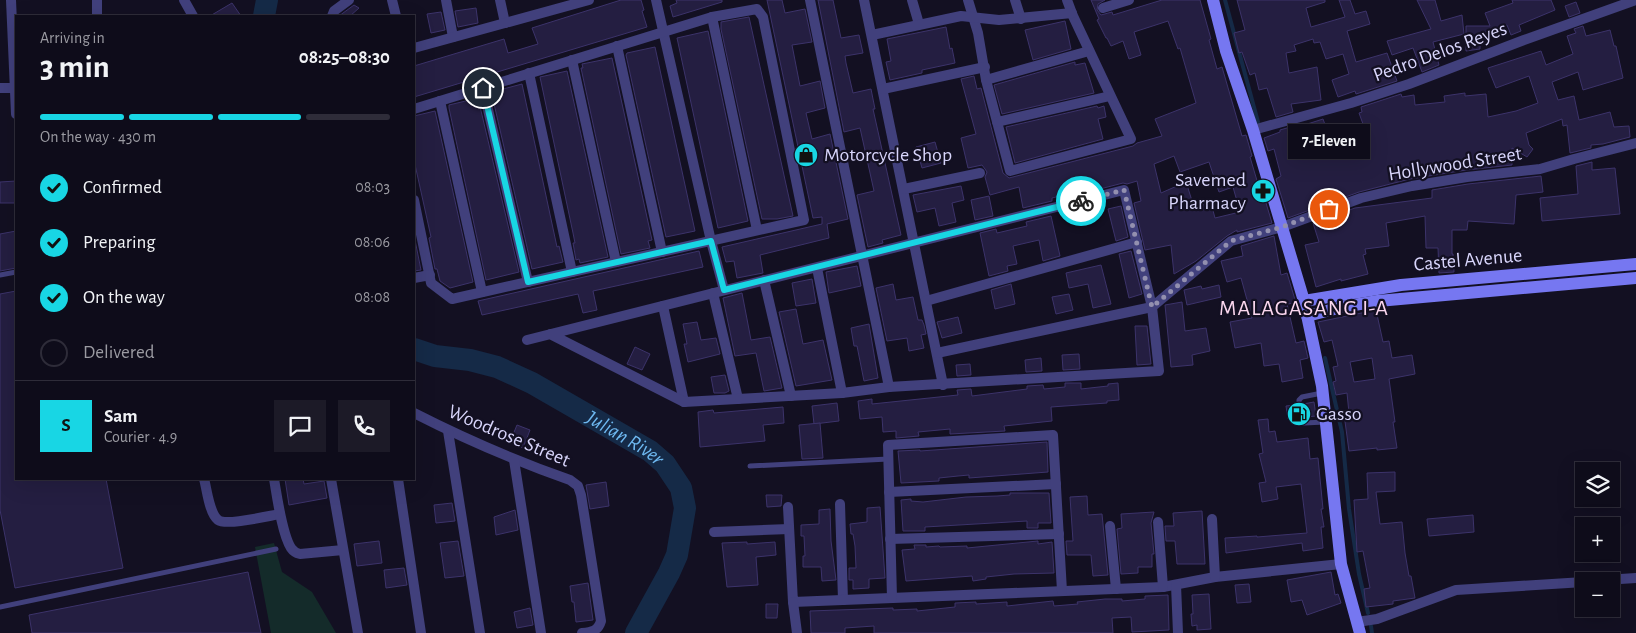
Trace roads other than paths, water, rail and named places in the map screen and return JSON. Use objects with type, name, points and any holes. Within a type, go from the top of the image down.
[{"type":"street","points":[[0,88],[15,88],[11,0]]},
{"type":"street","points":[[97,0],[97,15]]},
{"type":"street","points":[[184,0],[192,15]]},
{"type":"street","points":[[332,15],[334,11],[348,0]]},
{"type":"street","points":[[392,0],[396,15]]},
{"type":"street","points":[[446,0],[453,38]]},
{"type":"street","points":[[500,0],[505,23]]},
{"type":"street","points":[[415,48],[505,23],[552,5],[589,0]]},
{"type":"street","points":[[656,0],[724,290]]},
{"type":"street","points":[[810,0],[889,387]]},
{"type":"street","points":[[864,0],[943,385]]},
{"type":"street","points":[[912,0],[919,24]]},
{"type":"street","points":[[968,0],[985,67],[986,80],[1010,170],[1131,140],[1067,0]]},
{"type":"street","points":[[1015,0],[1021,18]]},
{"type":"street","points":[[1103,8],[1129,0]]},
{"type":"street","points":[[1213,0],[1226,52],[1253,130],[1304,301],[1323,392],[1341,564],[1358,627],[1456,590],[1575,583]]},
{"type":"street","name":"Pedro Delos Reyes","points":[[1253,130],[1351,103],[1409,84],[1636,0]]},
{"type":"street","points":[[415,109],[712,16],[757,9],[763,17],[804,220],[452,299],[432,284],[415,205]]},
{"type":"street","points":[[872,35],[961,16],[999,20],[1072,13]]},
{"type":"street","points":[[712,16],[757,230]]},
{"type":"street","points":[[617,46],[662,252]]},
{"type":"street","points":[[986,80],[1089,51]]},
{"type":"street","points":[[572,60],[616,262]]},
{"type":"street","points":[[883,89],[985,67]]},
{"type":"street","points":[[530,73],[572,272]]},
{"type":"street","points":[[483,88],[528,282]]},
{"type":"street","points":[[997,122],[1110,96]]},
{"type":"street","points":[[440,101],[482,292]]},
{"type":"street","name":"Hollywood Street","points":[[1152,307],[1231,241],[1282,227],[1361,198],[1412,186],[1467,177],[1540,169],[1636,143]]},
{"type":"street","points":[[904,189],[980,173]]},
{"type":"street","points":[[527,340],[550,334],[662,306],[764,280],[817,268],[1124,190],[1152,307],[1159,371],[889,387],[842,393],[684,402],[550,334]]},
{"type":"street","points":[[926,301],[1137,242]]},
{"type":"street","name":"Castel Avenue","points":[[1304,301],[1401,285],[1636,264]]},
{"type":"street","points":[[817,268],[842,393]]},
{"type":"street","points":[[415,278],[430,275]]},
{"type":"street","name":"Castel Avenue","points":[[1307,316],[1342,307],[1378,302],[1636,278]]},
{"type":"street","points":[[764,280],[791,396]]},
{"type":"street","points":[[713,293],[738,399]]},
{"type":"street","points":[[662,306],[684,402]]},
{"type":"street","points":[[937,354],[1152,307]]},
{"type":"street","name":"Woodrose Street","points":[[415,414],[448,431],[514,460],[570,480],[578,486],[601,621],[599,628],[582,633]]},
{"type":"street","points":[[448,431],[480,633]]},
{"type":"street","points":[[892,598],[888,445],[1053,435],[1062,591]]},
{"type":"street","points":[[514,460],[541,633]]},
{"type":"street","points":[[204,480],[212,511],[218,520],[227,522],[280,514]]},
{"type":"street","points":[[274,480],[280,514],[290,547],[295,553],[343,550]]},
{"type":"street","points":[[331,480],[358,633]]},
{"type":"street","points":[[398,480],[421,633]]},
{"type":"street","points":[[889,492],[1056,484]]},
{"type":"street","points":[[840,504],[843,600]]},
{"type":"street","points":[[788,507],[797,633]]},
{"type":"street","points":[[1212,519],[1216,577]]},
{"type":"street","points":[[1158,522],[1163,587]]},
{"type":"street","points":[[1110,526],[1116,589]]},
{"type":"street","points":[[714,532],[789,529]]},
{"type":"street","points":[[890,539],[1059,534]]},
{"type":"street","points":[[794,602],[1163,587],[1216,577],[1341,564]]},
{"type":"street","points":[[1620,579],[1636,578]]},
{"type":"street","points":[[1176,585],[1178,633]]},
{"type":"lane","points":[[0,275],[15,272]]},
{"type":"lane","points":[[1299,404],[1300,398],[1323,392]]},
{"type":"lane","points":[[1301,418],[1304,423],[1326,422]]},
{"type":"lane","points":[[750,466],[888,459]]},
{"type":"lane","points":[[0,607],[276,549]]},
{"type":"waterway","name":"Julian River","points":[[264,15],[267,0]]},
{"type":"waterway","points":[[1225,0],[1258,122]]},
{"type":"waterway","name":"Julian River","points":[[415,349],[435,356],[470,360],[497,367],[532,383],[650,451],[665,464],[681,488],[685,508],[677,555],[636,633]]},
{"type":"waterway","points":[[1325,358],[1342,432],[1349,509],[1359,574],[1368,613]]},
{"type":"waterway","points":[[1371,626],[1372,633]]},
{"type":"place","name":"Motorcycle Shop","points":[[806,155]]},
{"type":"place","name":"Savemed Pharmacy","points":[[1263,191]]},
{"type":"place","name":"7-Eleven","points":[[1329,209]]},
{"type":"place","name":"Gasso","points":[[1299,414]]},
{"type":"district","name":"MALAGASANG I-A","points":[[1304,308]]}]
